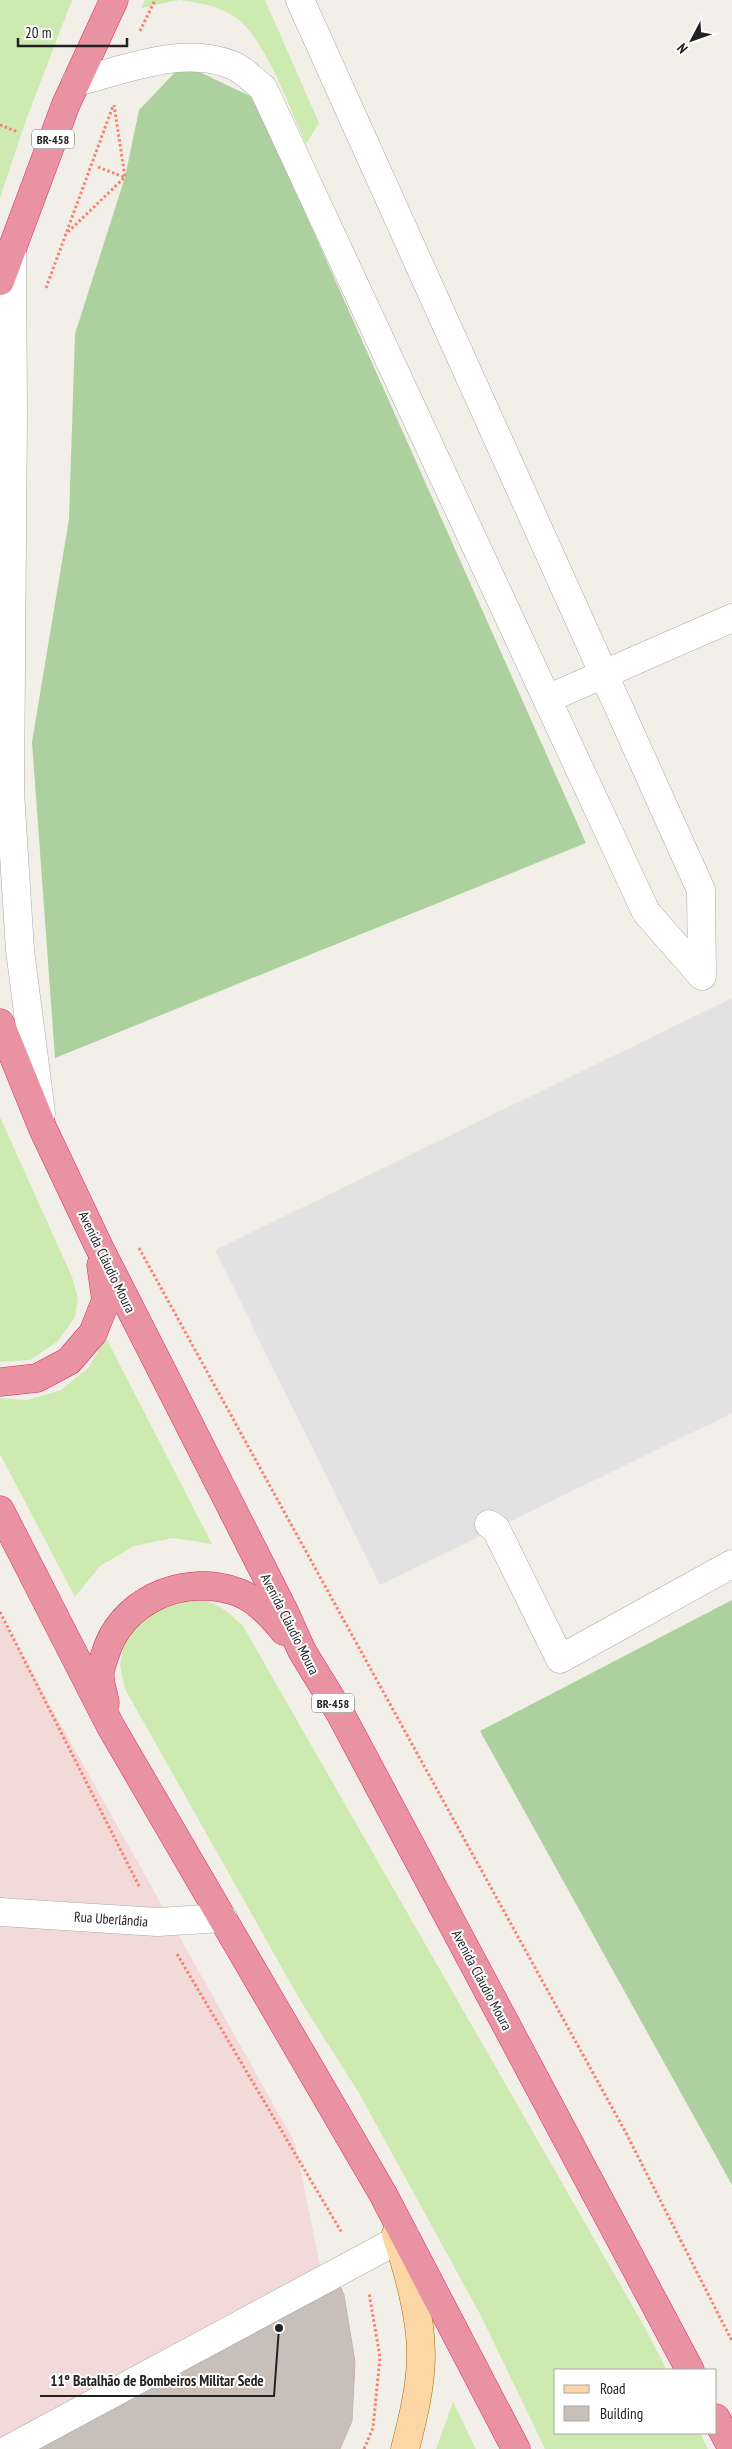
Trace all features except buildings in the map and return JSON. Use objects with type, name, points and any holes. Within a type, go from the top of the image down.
[{"type":"highway","name":"BR-458","points":[[0,281],[6,254],[76,82],[114,0]]},
{"type":"highway","name":"Avenida Cláudio Moura","points":[[0,1023],[43,1130],[99,1248],[278,1600],[302,1651],[340,1713],[689,2369]]},
{"type":"highway","points":[[0,1382],[37,1378],[69,1361],[93,1334],[106,1300],[99,1248]]},
{"type":"highway","points":[[0,1510],[110,1727],[383,2194],[401,2238],[516,2449]]},
{"type":"highway","points":[[110,1727],[99,1675],[109,1640],[131,1612],[160,1592],[196,1584],[232,1590],[263,1607],[302,1651]]},
{"type":"highway","points":[[717,2420],[732,2448]]},
{"type":"main road","points":[[401,2238],[412,2285],[421,2354],[415,2413],[405,2449]]},
{"type":"street","points":[[76,82],[166,60],[202,56],[234,65],[263,88],[646,912],[702,976],[701,890],[300,0]]},
{"type":"street","points":[[6,254],[13,414],[10,792],[20,950],[43,1130]]},
{"type":"street","points":[[547,698],[732,618]]},
{"type":"street","points":[[489,1524],[496,1529],[560,1659],[732,1564]]},
{"type":"street","name":"Rua Uberlândia","points":[[0,1912],[157,1922],[223,1918]]},
{"type":"street","points":[[9,2449],[401,2238]]},
{"type":"path","points":[[46,290],[114,105],[119,72],[155,0]]},
{"type":"path","points":[[114,105],[125,177]]},
{"type":"path","points":[[0,125],[18,132]]},
{"type":"path","points":[[98,167],[125,177]]},
{"type":"path","points":[[66,234],[125,177]]},
{"type":"path","points":[[137,1245],[626,2134],[732,2341]]},
{"type":"path","points":[[0,1612],[157,1922],[337,2222],[368,2286],[380,2357],[373,2428],[364,2449]]},
{"type":"shaded area","points":[[732,998],[732,1413],[380,1585],[215,1250]]},
{"type":"shaded area","points":[[0,1616],[295,2143],[347,2397],[0,2449]]},
{"type":"green space","points":[[0,0],[72,0],[26,120],[0,198]]},
{"type":"green space","points":[[145,0],[179,0],[141,8]]},
{"type":"green space","points":[[180,0],[265,0],[319,123],[306,144],[285,94],[267,58],[247,28],[235,17],[222,10]]},
{"type":"green space","points":[[183,64],[254,98],[586,843],[55,1058],[32,742],[69,519],[75,334],[125,177],[139,110]]},
{"type":"green space","points":[[0,1117],[72,1277],[78,1298],[75,1317],[58,1341],[30,1360],[0,1362]]},
{"type":"green space","points":[[106,1338],[212,1544],[173,1538],[134,1546],[100,1566],[75,1597],[0,1454],[0,1398],[28,1400],[61,1390],[88,1368]]},
{"type":"green space","points":[[179,1598],[207,1601],[221,1607],[243,1626],[644,2326],[666,2369],[554,2369],[554,2434],[700,2434],[708,2449],[545,2449],[481,2316],[359,2093],[300,2000],[125,1689],[120,1666],[124,1642],[136,1621]]},
{"type":"green space","points":[[732,1600],[732,2185],[480,1731]]},
{"type":"green space","points":[[453,2402],[476,2449],[436,2449]]},
{"type":"place","name":"11º Batalhão de Bombeiros Militar Sede","points":[[279,2328]]}]
